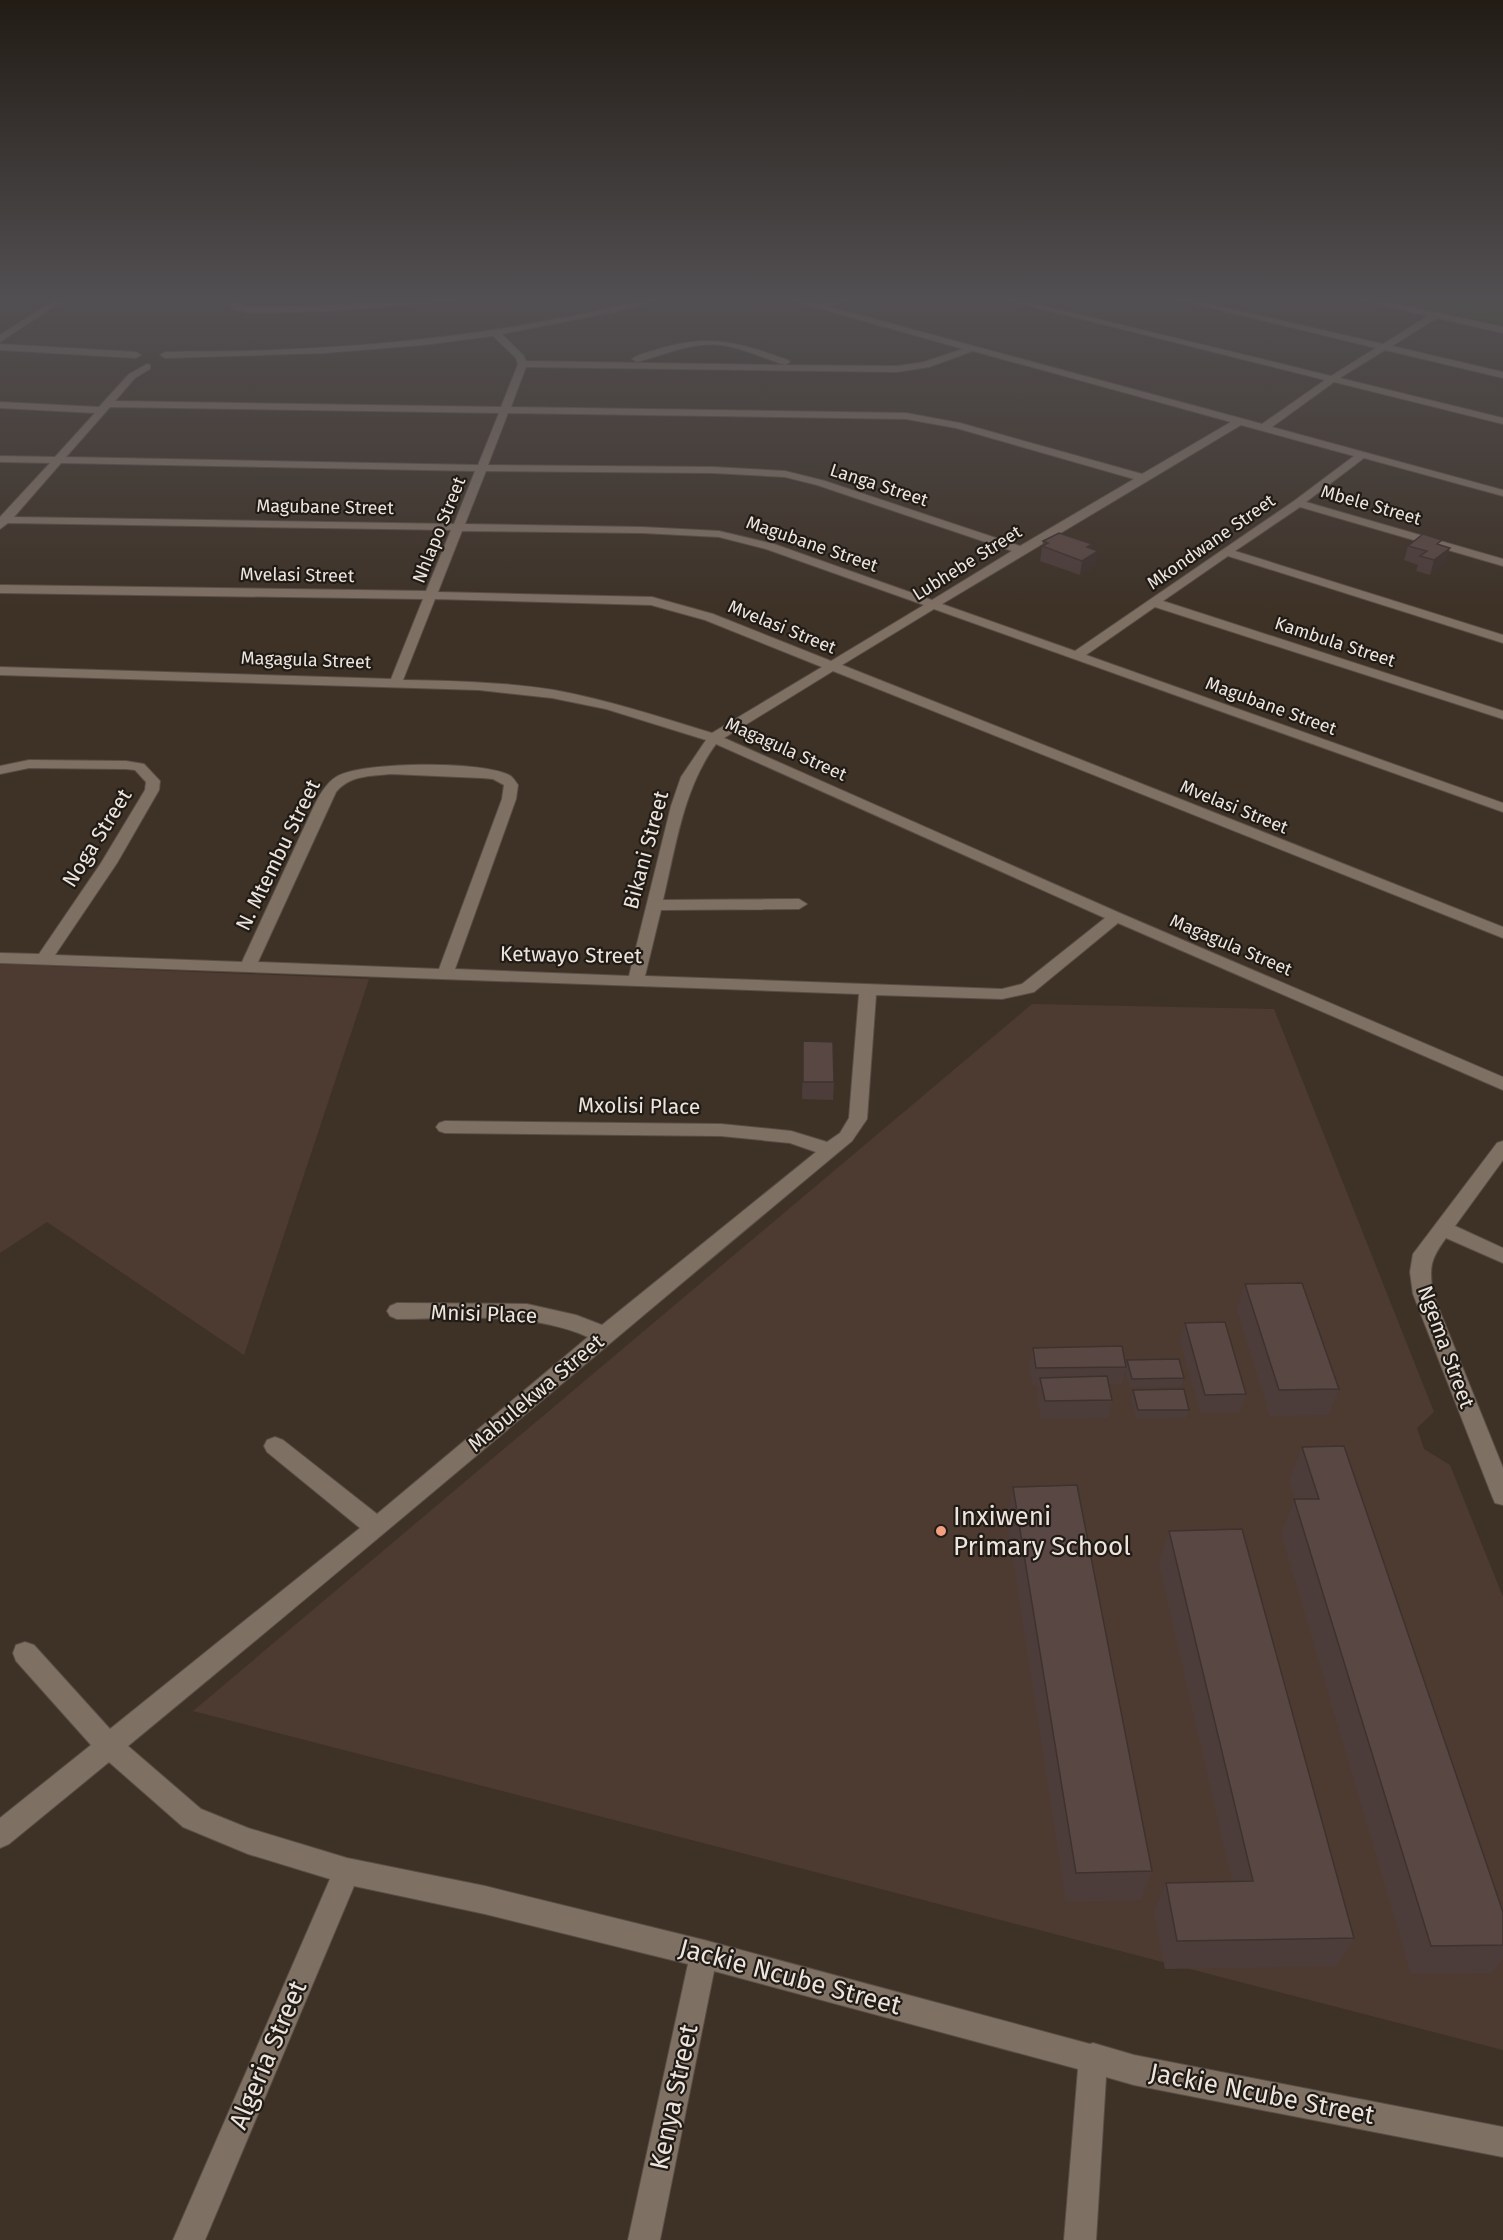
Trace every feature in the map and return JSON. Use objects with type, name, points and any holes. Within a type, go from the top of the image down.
[{"type":"street","points":[[2,522],[108,401]]},
{"type":"street","name":"Nhlapo Street","points":[[396,682],[508,401]]},
{"type":"street","points":[[1164,401],[1503,493]]},
{"type":"street","points":[[1264,428],[1302,401]]},
{"type":"street","points":[[1420,401],[1503,421]]},
{"type":"street","points":[[0,405],[808,414],[921,418],[957,425],[1143,478]]},
{"type":"street","name":"Lubhebe Street","points":[[714,738],[1240,421]]},
{"type":"street","name":"Mkondwane Street","points":[[1077,655],[1156,603],[1362,455]]},
{"type":"street","name":"Langa Street","points":[[0,459],[56,462],[713,470],[791,475],[1023,550]]},
{"type":"street","name":"Mbele Street","points":[[1298,503],[1503,563]]},
{"type":"street","name":"Magubane Street","points":[[2,522],[670,531],[735,536],[770,546],[1503,808]]},
{"type":"street","points":[[1226,552],[1503,639]]},
{"type":"street","name":"Mvelasi Street","points":[[0,589],[568,597],[652,601],[709,617],[1503,933]]},
{"type":"street","name":"Kambula Street","points":[[1156,603],[1503,715]]},
{"type":"street","name":"Magagula Street","points":[[0,671],[479,686],[552,694],[644,715],[714,738],[1116,917],[1503,1084]]},
{"type":"street","name":"Bikani Street","points":[[636,979],[678,806],[699,758],[714,738]]},
{"type":"street","name":"Noga Street","points":[[0,770],[29,764],[126,765],[139,767],[153,780],[152,790],[109,863],[44,959]]},
{"type":"street","name":"N. Mtembu Street","points":[[248,966],[321,806],[331,789],[341,779],[369,770],[496,775],[506,779],[511,785],[508,799],[445,975]]},
{"type":"street","points":[[653,905],[799,904]]},
{"type":"street","name":"Ketwayo Street","points":[[0,958],[445,975],[636,979],[1002,994],[1028,988],[1116,917]]},
{"type":"street","name":"Mabulekwa Street","points":[[0,1835],[377,1528],[604,1335],[846,1137],[858,1119],[868,988]]},
{"type":"street","name":"Mxolisi Place","points":[[445,1126],[732,1130],[791,1137],[830,1150]]},
{"type":"street","name":"Ngema Street","points":[[1503,1147],[1423,1254],[1420,1272],[1423,1294],[1503,1496]]},
{"type":"street","points":[[1442,1228],[1503,1256]]},
{"type":"street","name":"Mnisi Place","points":[[397,1311],[527,1312],[576,1323],[604,1335]]},
{"type":"street","points":[[275,1446],[377,1528]]},
{"type":"street","points":[[25,1653],[108,1745]]},
{"type":"street","name":"Jackie Ncube Street","points":[[108,1745],[192,1818],[248,1841],[347,1871],[485,1899],[704,1954],[1093,2057],[1134,2070],[1503,2142]]},
{"type":"street","name":"Algeria Street","points":[[189,2240],[347,1871]]},
{"type":"street","name":"Kenya Street","points":[[644,2240],[704,1954]]},
{"type":"street","points":[[1080,2240],[1093,2057]]},
{"type":"shaded area","points":[[0,964],[369,979],[244,1355],[47,1222],[0,1253]]},
{"type":"shaded area","name":"Inxiweni Primary School","points":[[1032,1004],[1274,1009],[1434,1412],[1417,1428],[1424,1449],[1450,1465],[1503,1597],[1503,2050],[193,1711]]},
{"type":"building","points":[[1059,533],[1092,544],[1087,547],[1098,551],[1082,561],[1042,546],[1048,543],[1043,541]]},
{"type":"building","points":[[1423,534],[1442,540],[1437,544],[1450,548],[1434,560],[1420,556],[1427,551],[1408,546]]},
{"type":"building","points":[[803,1041],[833,1042],[834,1082],[803,1082]]},
{"type":"building","points":[[1302,1283],[1339,1389],[1279,1390],[1245,1284]]},
{"type":"building","points":[[1225,1322],[1246,1394],[1205,1395],[1185,1323]]},
{"type":"building","points":[[1122,1346],[1126,1367],[1036,1368],[1033,1348]]},
{"type":"building","points":[[1179,1359],[1184,1378],[1132,1379],[1127,1360]]},
{"type":"building","points":[[1107,1376],[1112,1400],[1045,1401],[1040,1378]]},
{"type":"building","points":[[1184,1389],[1189,1410],[1138,1410],[1133,1390]]},
{"type":"building","points":[[1344,1446],[1503,1912],[1503,1945],[1431,1946],[1294,1499],[1319,1499],[1302,1447]]},
{"type":"building","points":[[1077,1485],[1152,1871],[1076,1873],[1013,1487]]},
{"type":"building","points":[[1242,1529],[1354,1938],[1177,1941],[1166,1883],[1253,1881],[1169,1531]]},
{"type":"place","name":"Inxiweni Primary School","points":[[941,1531]]}]
